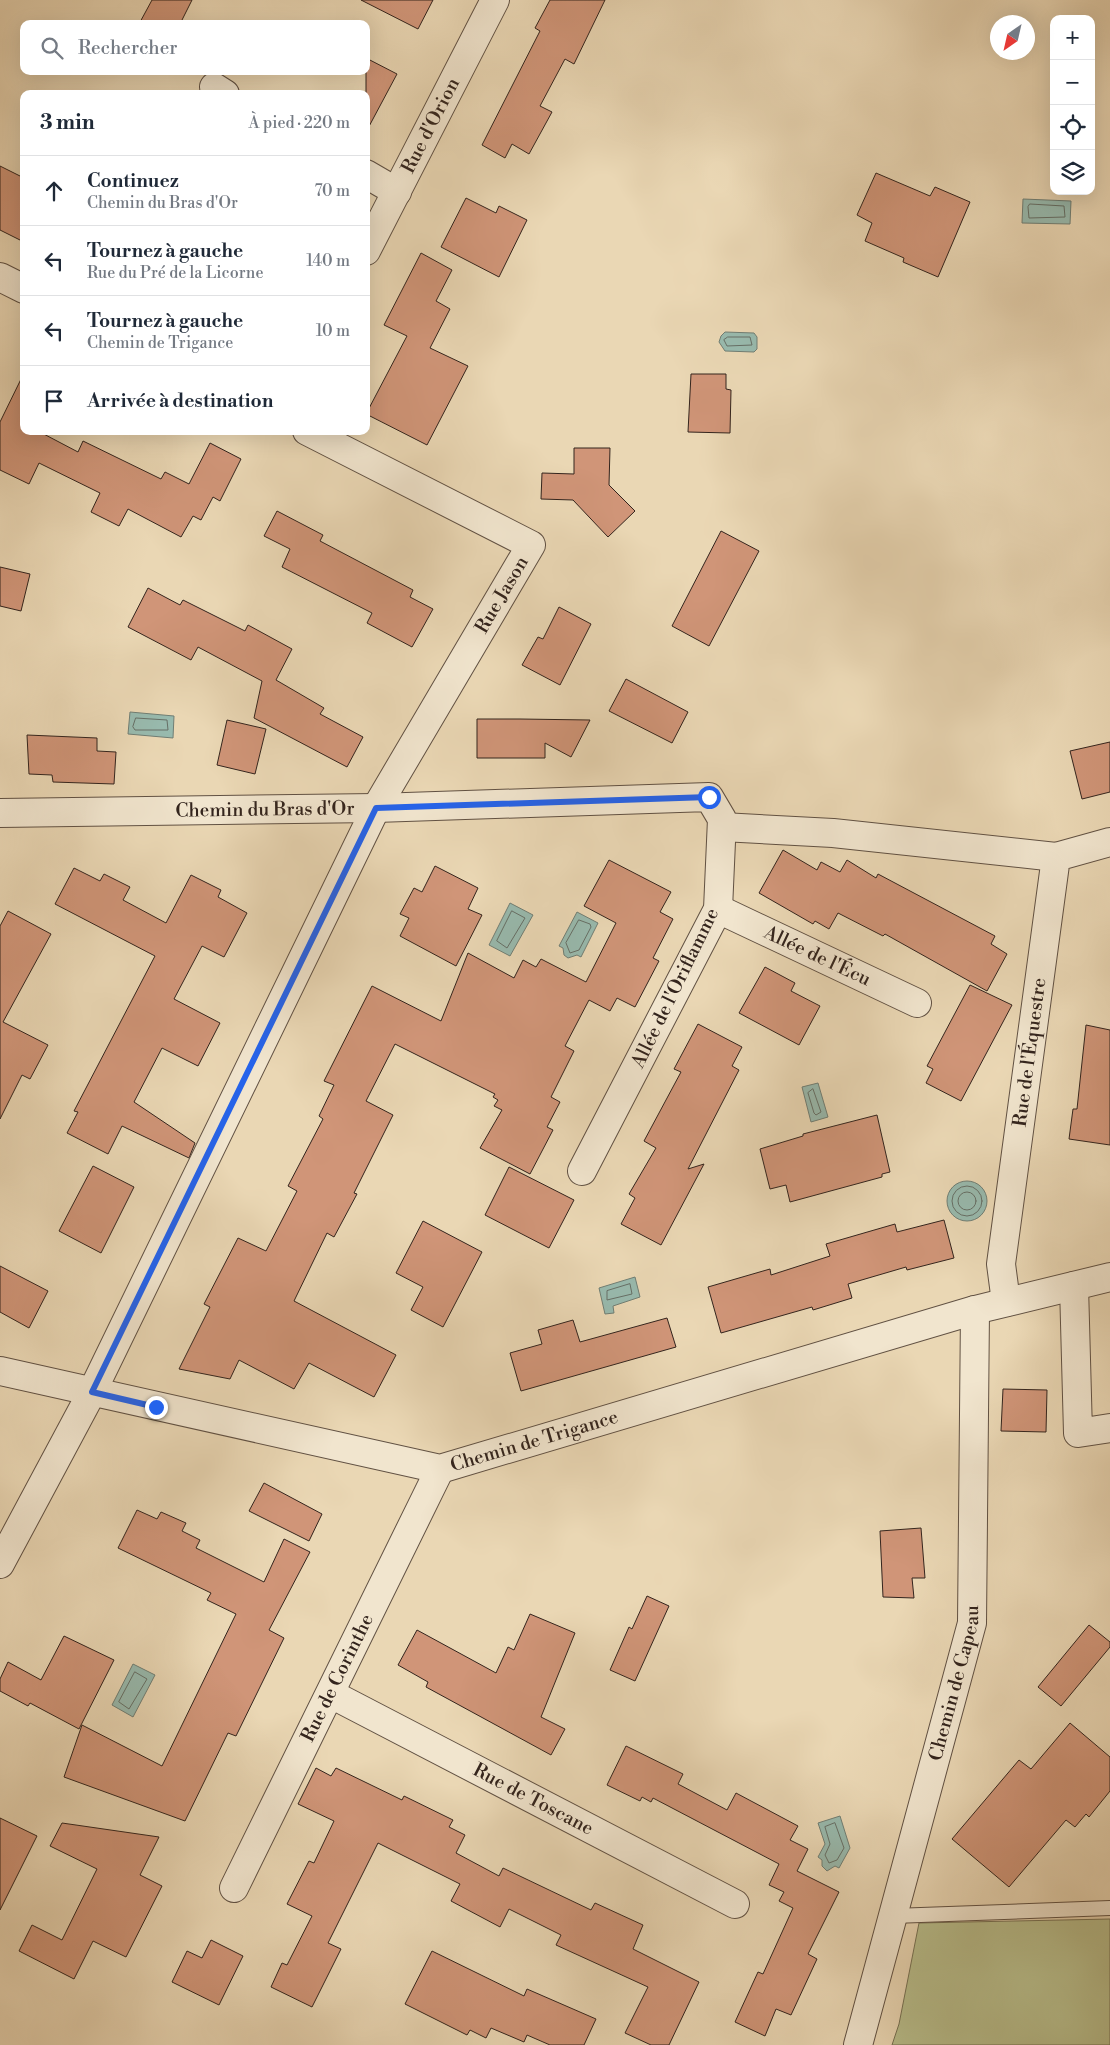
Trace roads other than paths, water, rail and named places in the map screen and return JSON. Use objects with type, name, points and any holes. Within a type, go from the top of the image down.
[{"type":"street","name":"Rue d'Orion","points":[[370,243],[495,0]]},
{"type":"street","points":[[370,176],[397,192]]},
{"type":"street","points":[[0,277],[20,287]]},
{"type":"street","name":"Rue Jason","points":[[316,435],[531,545],[376,808]]},
{"type":"street","name":"Chemin du Bras d'Or","points":[[0,813],[376,808],[709,797]]},
{"type":"street","name":"Allée de l'Oriflamme","points":[[582,1171],[718,909],[722,818],[709,797]]},
{"type":"street","points":[[0,1564],[92,1392],[376,808]]},
{"type":"street","points":[[722,827],[833,834],[1056,857],[1110,842]]},
{"type":"street","name":"Rue de l'Équestre","points":[[1006,1302],[1001,1264],[1056,857]]},
{"type":"street","name":"Allée de l'Écu","points":[[718,909],[917,1003]]},
{"type":"street","name":"Chemin de Trigance","points":[[0,1371],[440,1469],[975,1310],[1110,1277]]},
{"type":"street","points":[[1074,1286],[1078,1433],[1110,1428]]},
{"type":"street","name":"Chemin de Capeau","points":[[858,2045],[972,1623],[975,1310]]},
{"type":"street","name":"Rue de Corinthe","points":[[234,1888],[440,1469]]},
{"type":"street","name":"Rue de Toscane","points":[[331,1694],[735,1904]]},
{"type":"lane","points":[[892,1916],[1110,1908]]},
{"type":"water","points":[[1023,199],[1071,201],[1070,224],[1022,223]]},
{"type":"water","points":[[725,332],[754,333],[757,337],[757,349],[754,352],[725,351],[719,342]]},
{"type":"water","points":[[130,712],[174,716],[173,738],[128,734]]},
{"type":"water","points":[[510,903],[533,915],[510,956],[489,945]]},
{"type":"water","points":[[577,912],[598,923],[581,957],[577,955],[568,958],[564,955],[563,948],[559,946]]},
{"type":"water","points":[[818,1083],[828,1117],[811,1122],[802,1087]]},
{"type":"water","points":[[963,1181],[971,1181],[978,1184],[984,1190],[987,1201],[984,1212],[978,1218],[971,1221],[963,1221],[956,1218],[950,1212],[947,1205],[947,1197],[950,1190],[956,1184]]},
{"type":"water","points":[[635,1277],[640,1297],[613,1306],[614,1313],[605,1314],[599,1288]]},
{"type":"water","points":[[133,1664],[155,1675],[133,1717],[112,1705]]},
{"type":"water","points":[[840,1816],[850,1848],[839,1868],[835,1866],[827,1871],[822,1866],[822,1860],[818,1857],[825,1844],[818,1823]]}]
